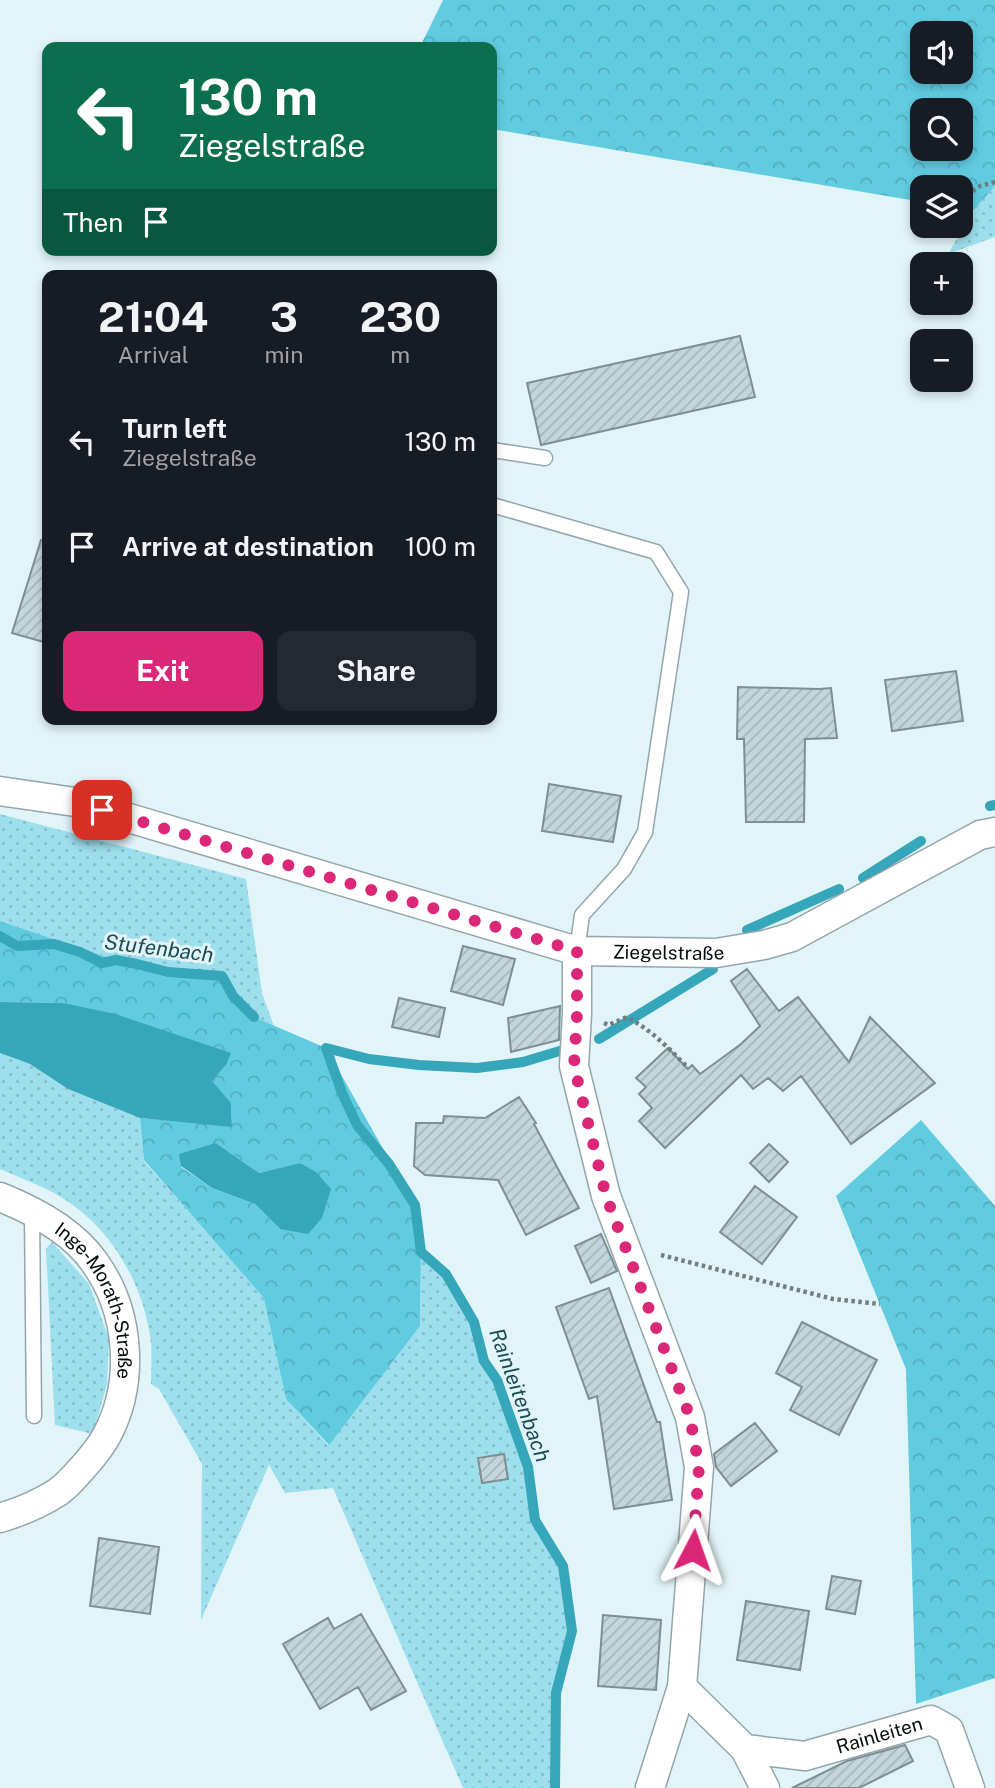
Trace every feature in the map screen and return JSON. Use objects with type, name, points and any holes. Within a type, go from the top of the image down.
[{"type":"street","name":"Ziegelstraße","points":[[0,791],[75,802],[577,951],[716,953],[764,945],[792,937],[980,835],[995,832]]},
{"type":"street","points":[[577,951],[574,1066],[606,1196],[690,1417],[699,1467],[682,1687],[650,1788]]},
{"type":"street","name":"Inge-Morath-Straße","points":[[0,1197],[56,1225],[73,1238],[95,1262],[109,1287],[123,1327],[126,1348],[124,1376],[115,1418],[96,1453],[59,1491],[0,1518]]},
{"type":"street","points":[[682,1687],[745,1749],[765,1788]]},
{"type":"street","name":"Rainleiten","points":[[745,1749],[805,1756],[931,1720],[949,1730],[970,1788]]},
{"type":"lane","points":[[497,451],[545,458]]},
{"type":"lane","points":[[497,506],[656,552],[681,592],[645,832],[624,869],[582,915],[577,951]]},
{"type":"lane","name":"Inge-Morath-Straße","points":[[32,1212],[34,1416]]},
{"type":"path","points":[[973,191],[995,182]]},
{"type":"path","points":[[627,1017],[638,1022],[668,1047],[688,1068]]},
{"type":"path","points":[[626,1249],[652,1252],[834,1299],[880,1304]]},
{"type":"shaded area","points":[[995,186],[995,237],[949,252],[957,238],[973,238],[974,210]]},
{"type":"shaded area","points":[[0,814],[246,879],[262,993],[274,1026],[254,1017],[222,976],[116,960],[0,921]]},
{"type":"shaded area","points":[[0,1002],[63,1003],[115,1014],[231,1053],[226,1065],[212,1081],[231,1103],[232,1127],[140,1118],[68,1089],[30,1064],[0,1053]]},
{"type":"shaded area","points":[[0,1053],[30,1064],[68,1089],[140,1118],[144,1161],[265,1298],[286,1399],[328,1445],[420,1326],[421,1252],[446,1274],[474,1322],[484,1361],[497,1380],[528,1467],[535,1520],[563,1566],[572,1631],[556,1693],[555,1788],[463,1788],[333,1488],[285,1493],[269,1465],[201,1620],[202,1464],[159,1389],[151,1384],[151,1343],[144,1309],[128,1269],[117,1251],[89,1218],[72,1205],[48,1190],[0,1169]]},
{"type":"shaded area","points":[[216,1143],[259,1173],[300,1163],[316,1172],[331,1189],[322,1218],[308,1234],[280,1229],[255,1204],[212,1188],[181,1166],[179,1154]]},
{"type":"shaded area","points":[[52,1242],[89,1284],[109,1339],[107,1384],[93,1434],[55,1425],[46,1249]]},
{"type":"green space","points":[[443,0],[995,0],[995,186],[974,210],[973,175],[910,175],[910,200],[497,130],[497,42],[422,42]]},
{"type":"green space","points":[[0,921],[116,960],[222,976],[254,1017],[326,1048],[415,1205],[421,1252],[420,1326],[329,1445],[286,1399],[264,1298],[144,1160],[140,1118],[232,1126],[231,1103],[211,1081],[226,1065],[63,1003],[0,1002]],"holes":[[[216,1143],[259,1173],[301,1163],[280,1229],[255,1204],[212,1188],[181,1167]]]},
{"type":"green space","points":[[921,1120],[995,1206],[995,1678],[916,1704],[906,1369],[836,1196]]},
{"type":"building","points":[[740,336],[755,397],[541,445],[527,383]]},
{"type":"building","points":[[41,540],[42,540],[42,642],[12,633]]},
{"type":"building","points":[[956,671],[963,721],[892,731],[885,680]]},
{"type":"building","points":[[738,687],[831,688],[837,738],[805,739],[804,822],[746,822],[744,739],[737,739]]},
{"type":"building","points":[[549,784],[621,796],[613,842],[542,831]]},
{"type":"building","points":[[463,946],[515,959],[503,1005],[451,991]]},
{"type":"building","points":[[747,969],[779,1011],[798,997],[849,1062],[870,1017],[935,1083],[851,1144],[801,1076],[783,1091],[768,1078],[753,1089],[741,1075],[665,1148],[639,1121],[652,1108],[639,1094],[646,1087],[636,1078],[668,1048],[688,1069],[692,1065],[700,1074],[741,1044],[760,1026],[731,981]]},
{"type":"building","points":[[399,998],[445,1008],[439,1037],[392,1027]]},
{"type":"building","points":[[560,1006],[559,1040],[511,1052],[508,1018]]},
{"type":"building","points":[[519,1097],[536,1123],[534,1124],[579,1208],[526,1235],[498,1180],[425,1175],[414,1166],[416,1123],[443,1123],[444,1116],[485,1118]]},
{"type":"building","points":[[769,1144],[788,1162],[769,1182],[750,1163]]},
{"type":"building","points":[[755,1186],[797,1217],[762,1264],[720,1232]]},
{"type":"building","points":[[601,1234],[617,1271],[591,1283],[575,1246]]},
{"type":"building","points":[[609,1288],[657,1422],[660,1422],[672,1500],[614,1509],[597,1396],[589,1399],[556,1307]]},
{"type":"building","points":[[802,1322],[877,1360],[839,1435],[790,1410],[802,1387],[776,1373]]},
{"type":"building","points":[[755,1423],[777,1451],[731,1486],[716,1467],[714,1454]]},
{"type":"building","points":[[504,1454],[508,1479],[482,1483],[478,1458]]},
{"type":"building","points":[[99,1538],[159,1547],[150,1614],[90,1606]]},
{"type":"building","points":[[832,1576],[861,1581],[855,1614],[826,1609]]},
{"type":"building","points":[[746,1601],[809,1611],[800,1670],[737,1660]]},
{"type":"building","points":[[361,1614],[406,1691],[371,1710],[358,1687],[320,1709],[283,1644],[328,1618],[334,1629]]},
{"type":"building","points":[[603,1615],[661,1620],[656,1690],[598,1686]]},
{"type":"building","points":[[905,1745],[913,1761],[859,1788],[792,1788],[847,1761]]},
{"type":"waterway","name":"Stufenbach","points":[[990,806],[995,805]]},
{"type":"waterway","name":"Stufenbach","points":[[863,878],[921,841]]},
{"type":"waterway","name":"Stufenbach","points":[[747,930],[839,889]]},
{"type":"waterway","name":"Stufenbach","points":[[0,936],[17,946],[54,944],[80,952],[102,963],[116,960],[168,972],[222,976],[233,996],[254,1017]]},
{"type":"waterway","name":"Stufenbach","points":[[599,1039],[713,969]]},
{"type":"waterway","name":"Rainleitenbach","points":[[326,1048],[357,1125],[389,1164],[415,1205],[421,1252],[446,1274],[474,1322],[484,1361],[497,1380],[528,1467],[535,1520],[563,1566],[572,1631],[556,1693],[555,1788]]},
{"type":"waterway","name":"Stufenbach","points":[[326,1048],[369,1059],[477,1068],[523,1062],[563,1050]]},
{"type":"route","points":[[102,810],[577,951],[574,1066],[606,1196],[690,1417],[699,1467],[693,1550]]}]
